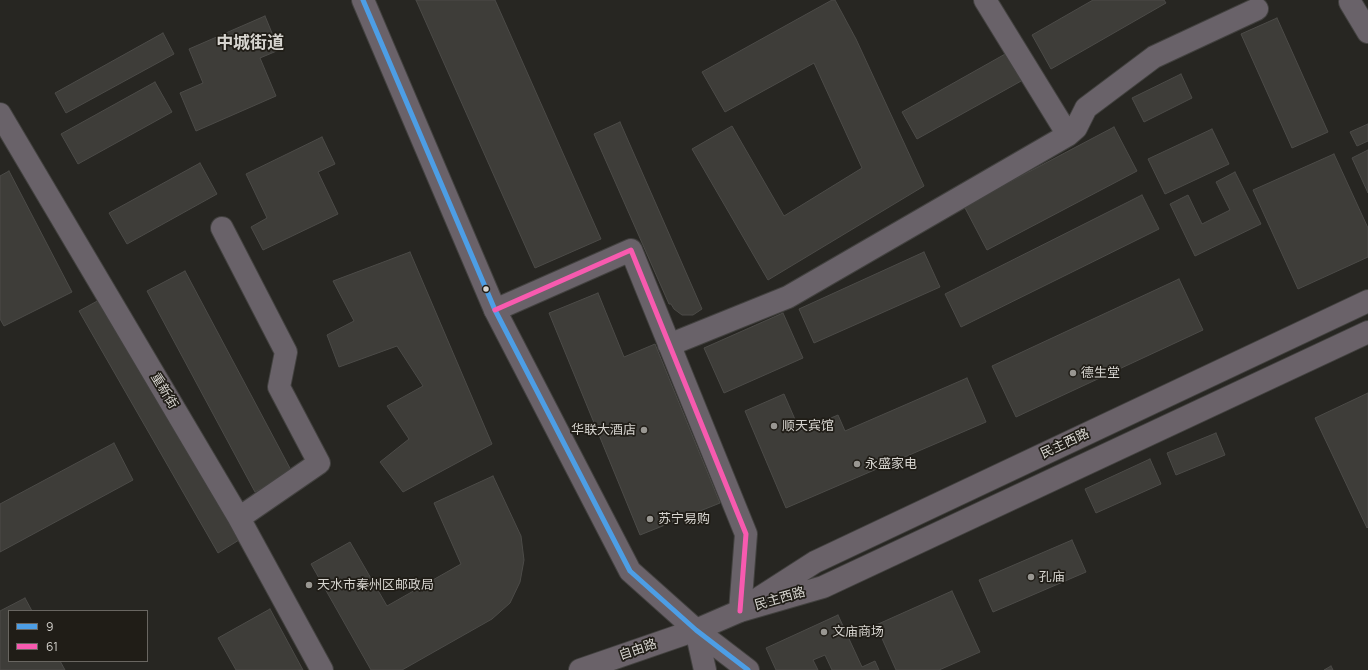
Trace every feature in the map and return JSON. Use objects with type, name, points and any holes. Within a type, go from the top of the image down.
[{"type":"main road","points":[[363,0],[495,310],[630,571],[696,630],[748,670]]},
{"type":"main road","name":"民主西路","points":[[740,611],[815,562],[1368,301]]},
{"type":"main road","name":"民主西路","points":[[740,611],[823,587],[1368,332]]},
{"type":"main road","name":"自由路","points":[[580,670],[696,630],[740,611]]},
{"type":"main road","points":[[696,630],[705,670]]},
{"type":"street","points":[[985,0],[1068,135]]},
{"type":"street","points":[[1350,2],[1368,32]]},
{"type":"street","points":[[669,345],[788,297],[1068,135],[1076,128],[1086,108],[1154,57],[1257,9]]},
{"type":"street","name":"重新街","points":[[0,114],[239,518],[322,670]]},
{"type":"street","points":[[222,228],[286,352],[279,387],[319,463],[239,518]]},
{"type":"street","points":[[495,310],[630,250],[746,534],[740,611]]},
{"type":"building","points":[[416,0],[495,0],[601,239],[535,268]]},
{"type":"building","points":[[832,0],[835,0],[856,39],[924,186],[768,280],[692,149],[732,126],[784,216],[862,168],[814,63],[725,112],[702,72]]},
{"type":"building","points":[[1093,0],[1164,0],[1166,3],[1051,69],[1032,35]]},
{"type":"building","points":[[265,16],[279,50],[260,58],[276,96],[196,131],[180,93],[203,83],[189,49]]},
{"type":"building","points":[[1277,18],[1328,132],[1292,148],[1241,34]]},
{"type":"building","points":[[163,33],[174,54],[66,113],[55,93]]},
{"type":"building","points":[[1007,53],[1023,80],[917,139],[902,112]]},
{"type":"building","points":[[1181,74],[1192,98],[1144,122],[1132,98]]},
{"type":"building","points":[[155,82],[172,112],[78,164],[61,134]]},
{"type":"building","points":[[620,122],[702,309],[693,315],[682,315],[674,309],[671,304],[669,304],[594,134]]},
{"type":"building","points":[[1368,124],[1368,141],[1357,146],[1350,132]]},
{"type":"building","points":[[1114,127],[1137,171],[987,250],[964,206]]},
{"type":"building","points":[[1212,129],[1229,164],[1165,194],[1148,159]]},
{"type":"building","points":[[322,137],[335,164],[318,172],[338,214],[263,250],[251,227],[267,218],[246,174]]},
{"type":"building","points":[[1368,150],[1368,193],[1352,158]]},
{"type":"building","points":[[1334,154],[1368,228],[1368,257],[1298,289],[1253,190]]},
{"type":"building","points":[[200,163],[217,194],[127,244],[109,213]]},
{"type":"building","points":[[9,171],[72,292],[4,326],[0,319],[0,176]]},
{"type":"building","points":[[1235,172],[1261,224],[1195,256],[1170,204],[1188,195],[1202,224],[1230,210],[1216,182]]},
{"type":"building","points":[[1142,195],[1159,229],[961,327],[945,294]]},
{"type":"building","points":[[410,252],[492,444],[403,492],[380,462],[409,439],[387,406],[423,386],[397,346],[339,367],[327,335],[354,321],[333,281]]},
{"type":"building","points":[[924,252],[940,287],[814,343],[799,309]]},
{"type":"building","points":[[185,271],[292,472],[255,492],[147,291]]},
{"type":"building","points":[[1179,279],[1203,330],[1016,417],[992,366]]},
{"type":"building","name":"华联大酒店","points":[[598,293],[624,357],[655,344],[720,503],[640,535],[549,313]]},
{"type":"building","points":[[101,299],[239,540],[218,553],[79,311]]},
{"type":"building","points":[[783,313],[803,358],[724,393],[704,348]]},
{"type":"building","points":[[967,378],[986,422],[786,508],[745,411],[784,394],[800,431],[838,415],[845,431]]},
{"type":"building","points":[[1368,393],[1368,527],[1367,528],[1315,418]]},
{"type":"building","points":[[1216,433],[1225,455],[1176,475],[1167,453]]},
{"type":"building","points":[[114,443],[133,480],[0,552],[0,504]]},
{"type":"building","points":[[1150,459],[1161,484],[1096,513],[1085,489]]},
{"type":"building","points":[[493,476],[521,536],[524,560],[520,582],[510,603],[492,619],[402,670],[371,670],[311,564],[350,542],[387,606],[461,564],[434,503]]},
{"type":"building","points":[[1072,540],[1086,572],[993,612],[979,580]]},
{"type":"building","points":[[952,591],[980,652],[939,670],[896,670],[876,625]]},
{"type":"building","points":[[25,598],[31,610],[8,610],[8,662],[61,662],[65,670],[0,670],[0,611]]},
{"type":"building","points":[[270,609],[303,670],[236,670],[218,638]]},
{"type":"building","name":"文庙商场","points":[[838,615],[862,667],[875,661],[879,670],[832,670],[825,655],[813,660],[818,670],[776,670],[766,648]]},
{"type":"building","points":[[1331,666],[1333,670],[1324,670]]},
{"type":"transit line","name":"9","points":[[363,0],[495,310],[630,571],[696,630],[748,670]]},
{"type":"transit line","name":"61","points":[[495,310],[631,250],[746,534],[740,611]]},
{"type":"place","name":"德生堂","points":[[1073,373]]},
{"type":"place","name":"顺天宾馆","points":[[774,426]]},
{"type":"place","name":"华联大酒店","points":[[644,430]]},
{"type":"place","name":"永盛家电","points":[[857,464]]},
{"type":"place","name":"苏宁易购","points":[[650,519]]},
{"type":"place","name":"孔庙","points":[[1031,577]]},
{"type":"place","name":"天水市秦州区邮政局","points":[[309,585]]},
{"type":"place","name":"文庙商场","points":[[824,632]]},
{"type":"district","name":"中城街道","points":[[250,43]]}]
